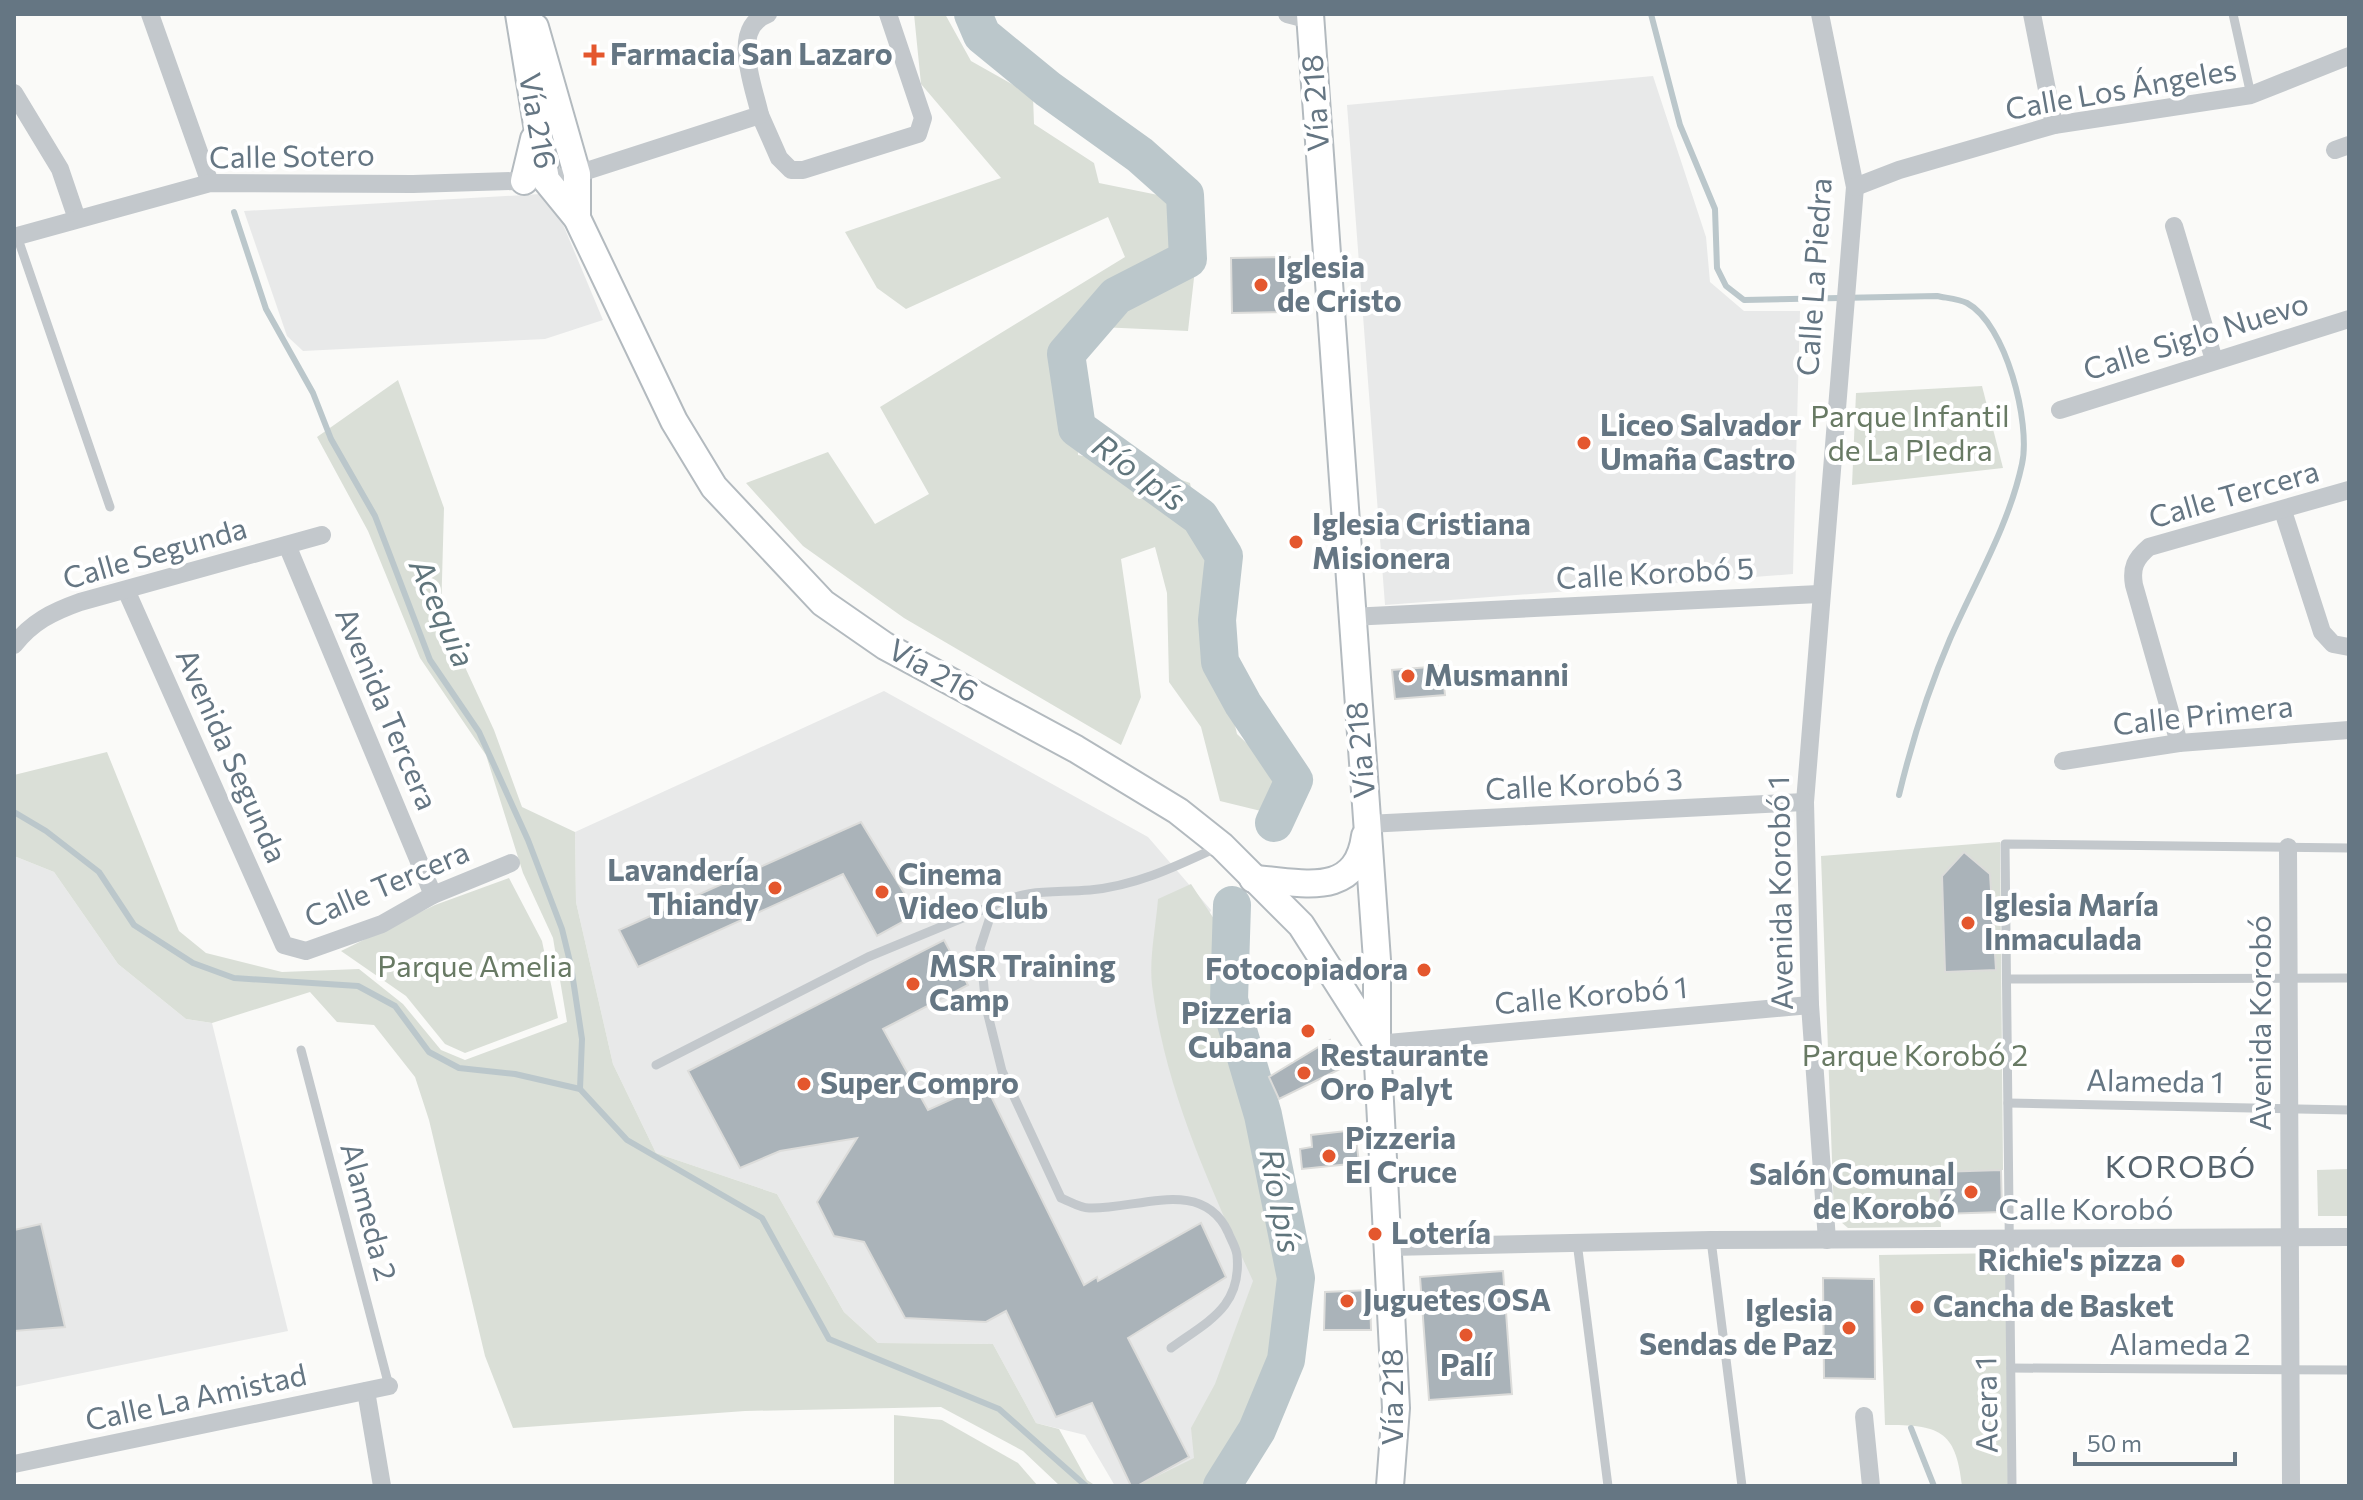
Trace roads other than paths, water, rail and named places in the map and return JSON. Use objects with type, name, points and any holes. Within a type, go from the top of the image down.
[{"type":"main road","name":"Vía 216","points":[[519,14],[535,116],[535,180],[577,218],[674,421],[714,487],[823,603],[885,646],[1076,749],[1178,811],[1222,846],[1301,925],[1377,1044]]},
{"type":"main road","name":"Vía 216","points":[[531,14],[577,174],[577,218]]},
{"type":"main road","name":"Vía 218","points":[[1302,16],[1377,960],[1377,1044],[1390,1247],[1396,1408],[1390,1486]]},
{"type":"main road","points":[[1253,879],[1315,886],[1330,884],[1361,855],[1367,824]]},
{"type":"street","points":[[150,14],[210,183]]},
{"type":"street","points":[[768,14],[758,18],[749,30],[746,47],[760,115],[779,158],[791,170],[803,170],[918,134],[923,118],[888,14]]},
{"type":"street","name":"Calle La Piedra","points":[[1819,594],[1855,187],[1820,14]]},
{"type":"street","points":[[2032,14],[2054,125]]},
{"type":"street","name":"Calle Los Ángeles","points":[[1855,187],[1899,170],[2054,125],[2251,95],[2349,56]]},
{"type":"street","points":[[14,93],[60,169],[77,219]]},
{"type":"street","name":"Calle Sotero","points":[[15,237],[210,183],[535,180],[577,174],[760,115]]},
{"type":"street","points":[[2174,226],[2214,360]]},
{"type":"street","name":"Calle Siglo Nuevo","points":[[2060,410],[2349,319]]},
{"type":"street","name":"Calle Tercera","points":[[2179,743],[2134,585],[2132,571],[2137,556],[2159,544],[2349,490]]},
{"type":"street","points":[[2283,511],[2322,632],[2341,646]]},
{"type":"street","name":"Calle Segunda","points":[[14,644],[28,628],[51,613],[322,535]]},
{"type":"street","name":"Avenida Tercera","points":[[287,545],[433,895]]},
{"type":"street","name":"Avenida Segunda","points":[[126,590],[284,945]]},
{"type":"street","name":"Calle Korobó 5","points":[[1350,617],[1819,594]]},
{"type":"street","name":"Avenida Korobó 1","points":[[1819,594],[1805,802],[1810,1005],[1827,1240]]},
{"type":"street","name":"Calle Primera","points":[[2063,761],[2179,743],[2349,730]]},
{"type":"street","name":"Calle Korobó 3","points":[[1367,824],[1805,802]]},
{"type":"street","name":"Avenida Korobó","points":[[2288,847],[2291,1486]]},
{"type":"street","name":"Calle Tercera","points":[[284,945],[306,951],[382,924],[433,895],[511,863]]},
{"type":"street","name":"Calle Korobó 1","points":[[1377,1044],[1810,1005]]},
{"type":"street","name":"Calle Korobó","points":[[1390,1247],[1711,1240],[2349,1237]]},
{"type":"street","name":"Calle La Amistad","points":[[14,1464],[389,1386]]},
{"type":"street","points":[[366,1391],[382,1486]]},
{"type":"street","points":[[1864,1416],[1871,1486]]},
{"type":"lane","points":[[2233,14],[2251,95]]},
{"type":"lane","points":[[15,237],[110,507]]},
{"type":"lane","name":"Acera 1","points":[[2012,1486],[2005,844],[2288,847]]},
{"type":"lane","points":[[656,1065],[868,957],[1019,893],[1090,890],[1120,885],[1156,875],[1222,846]]},
{"type":"lane","points":[[2288,847],[2349,848]]},
{"type":"lane","points":[[994,905],[980,948],[986,1007],[1002,1071],[1061,1198],[1087,1208],[1166,1198],[1200,1202],[1223,1221],[1237,1252],[1237,1286],[1222,1311],[1171,1348]]},
{"type":"lane","points":[[2008,979],[2349,978]]},
{"type":"lane","name":"Alameda 2","points":[[301,1050],[389,1386]]},
{"type":"lane","name":"Alameda 1","points":[[2008,1103],[2349,1110]]},
{"type":"lane","points":[[1711,1240],[1742,1486]]},
{"type":"lane","points":[[1577,1242],[1608,1486]]},
{"type":"lane","name":"Alameda 2","points":[[2011,1368],[2349,1370]]},
{"type":"waterway","name":"Río Ipís","points":[[973,14],[982,35],[1048,89],[1140,155],[1185,195],[1188,259],[1116,296],[1066,354],[1077,428],[1200,517],[1224,556],[1217,620],[1220,662],[1243,704],[1294,780],[1274,823]]},
{"type":"waterway","points":[[1651,14],[1680,125],[1715,209],[1717,268],[1726,286],[1744,300],[1937,296],[1960,300],[1981,314],[1993,331],[2012,376],[2023,424],[2024,446],[2016,487],[2000,531],[1935,677],[1899,795]]},
{"type":"waterway","name":"Acequia","points":[[234,212],[266,309],[313,393],[331,439],[375,516],[430,660],[479,732],[528,840],[562,929],[571,966],[582,1039],[580,1089]]},
{"type":"waterway","name":"Acequia","points":[[14,812],[46,831],[99,872],[134,925],[193,963],[234,978],[358,986],[395,1006],[429,1052],[459,1068],[515,1074],[580,1089],[627,1140],[762,1218],[829,1339],[999,1409],[1086,1486]]},
{"type":"waterway","name":"Río Ipís","points":[[1222,1486],[1257,1430],[1286,1360],[1296,1278],[1263,1115],[1229,1000],[1232,905]]},
{"type":"waterway","points":[[1911,1428],[1934,1486]]},
{"type":"place","name":"Farmacia San Lazaro","points":[[594,55]]},
{"type":"place","name":"Iglesia de Cristo","points":[[1261,285]]},
{"type":"place","name":"Liceo Salvador Umaña Castro","points":[[1584,443]]},
{"type":"place","name":"Iglesia Cristiana Misionera","points":[[1296,542]]},
{"type":"place","name":"Musmanni","points":[[1408,676]]},
{"type":"place","name":"Lavandería Thiandy","points":[[775,888]]},
{"type":"place","name":"Cinema Video Club","points":[[882,892]]},
{"type":"place","name":"Iglesia María Inmaculada","points":[[1968,923]]},
{"type":"place","name":"Fotocopiadora","points":[[1424,970]]},
{"type":"place","name":"MSR Training Camp","points":[[913,984]]},
{"type":"place","name":"Pizzeria Cubana","points":[[1308,1031]]},
{"type":"place","name":"Restaurante Oro Palyt","points":[[1304,1073]]},
{"type":"place","name":"Super Compro","points":[[804,1084]]},
{"type":"place","name":"Pizzeria El Cruce","points":[[1329,1156]]},
{"type":"place","name":"Salón Comunal de Korobó","points":[[1971,1192]]},
{"type":"place","name":"Lotería","points":[[1375,1234]]},
{"type":"place","name":"Richie's pizza","points":[[2178,1261]]},
{"type":"place","name":"Juguetes OSA","points":[[1347,1301]]},
{"type":"place","name":"Cancha de Basket","points":[[1917,1307]]},
{"type":"place","name":"Iglesia Sendas de Paz","points":[[1849,1328]]},
{"type":"place","name":"Palí","points":[[1466,1335]]},
{"type":"district","name":"KOROBÓ","points":[[2181,1167]]},
{"type":"park label","name":"Parque Infantil de La PIedra","points":[[1910,434]]},
{"type":"park label","name":"Parque Amelia","points":[[475,967]]},
{"type":"park label","name":"Parque Korobó 2","points":[[1915,1056]]}]
